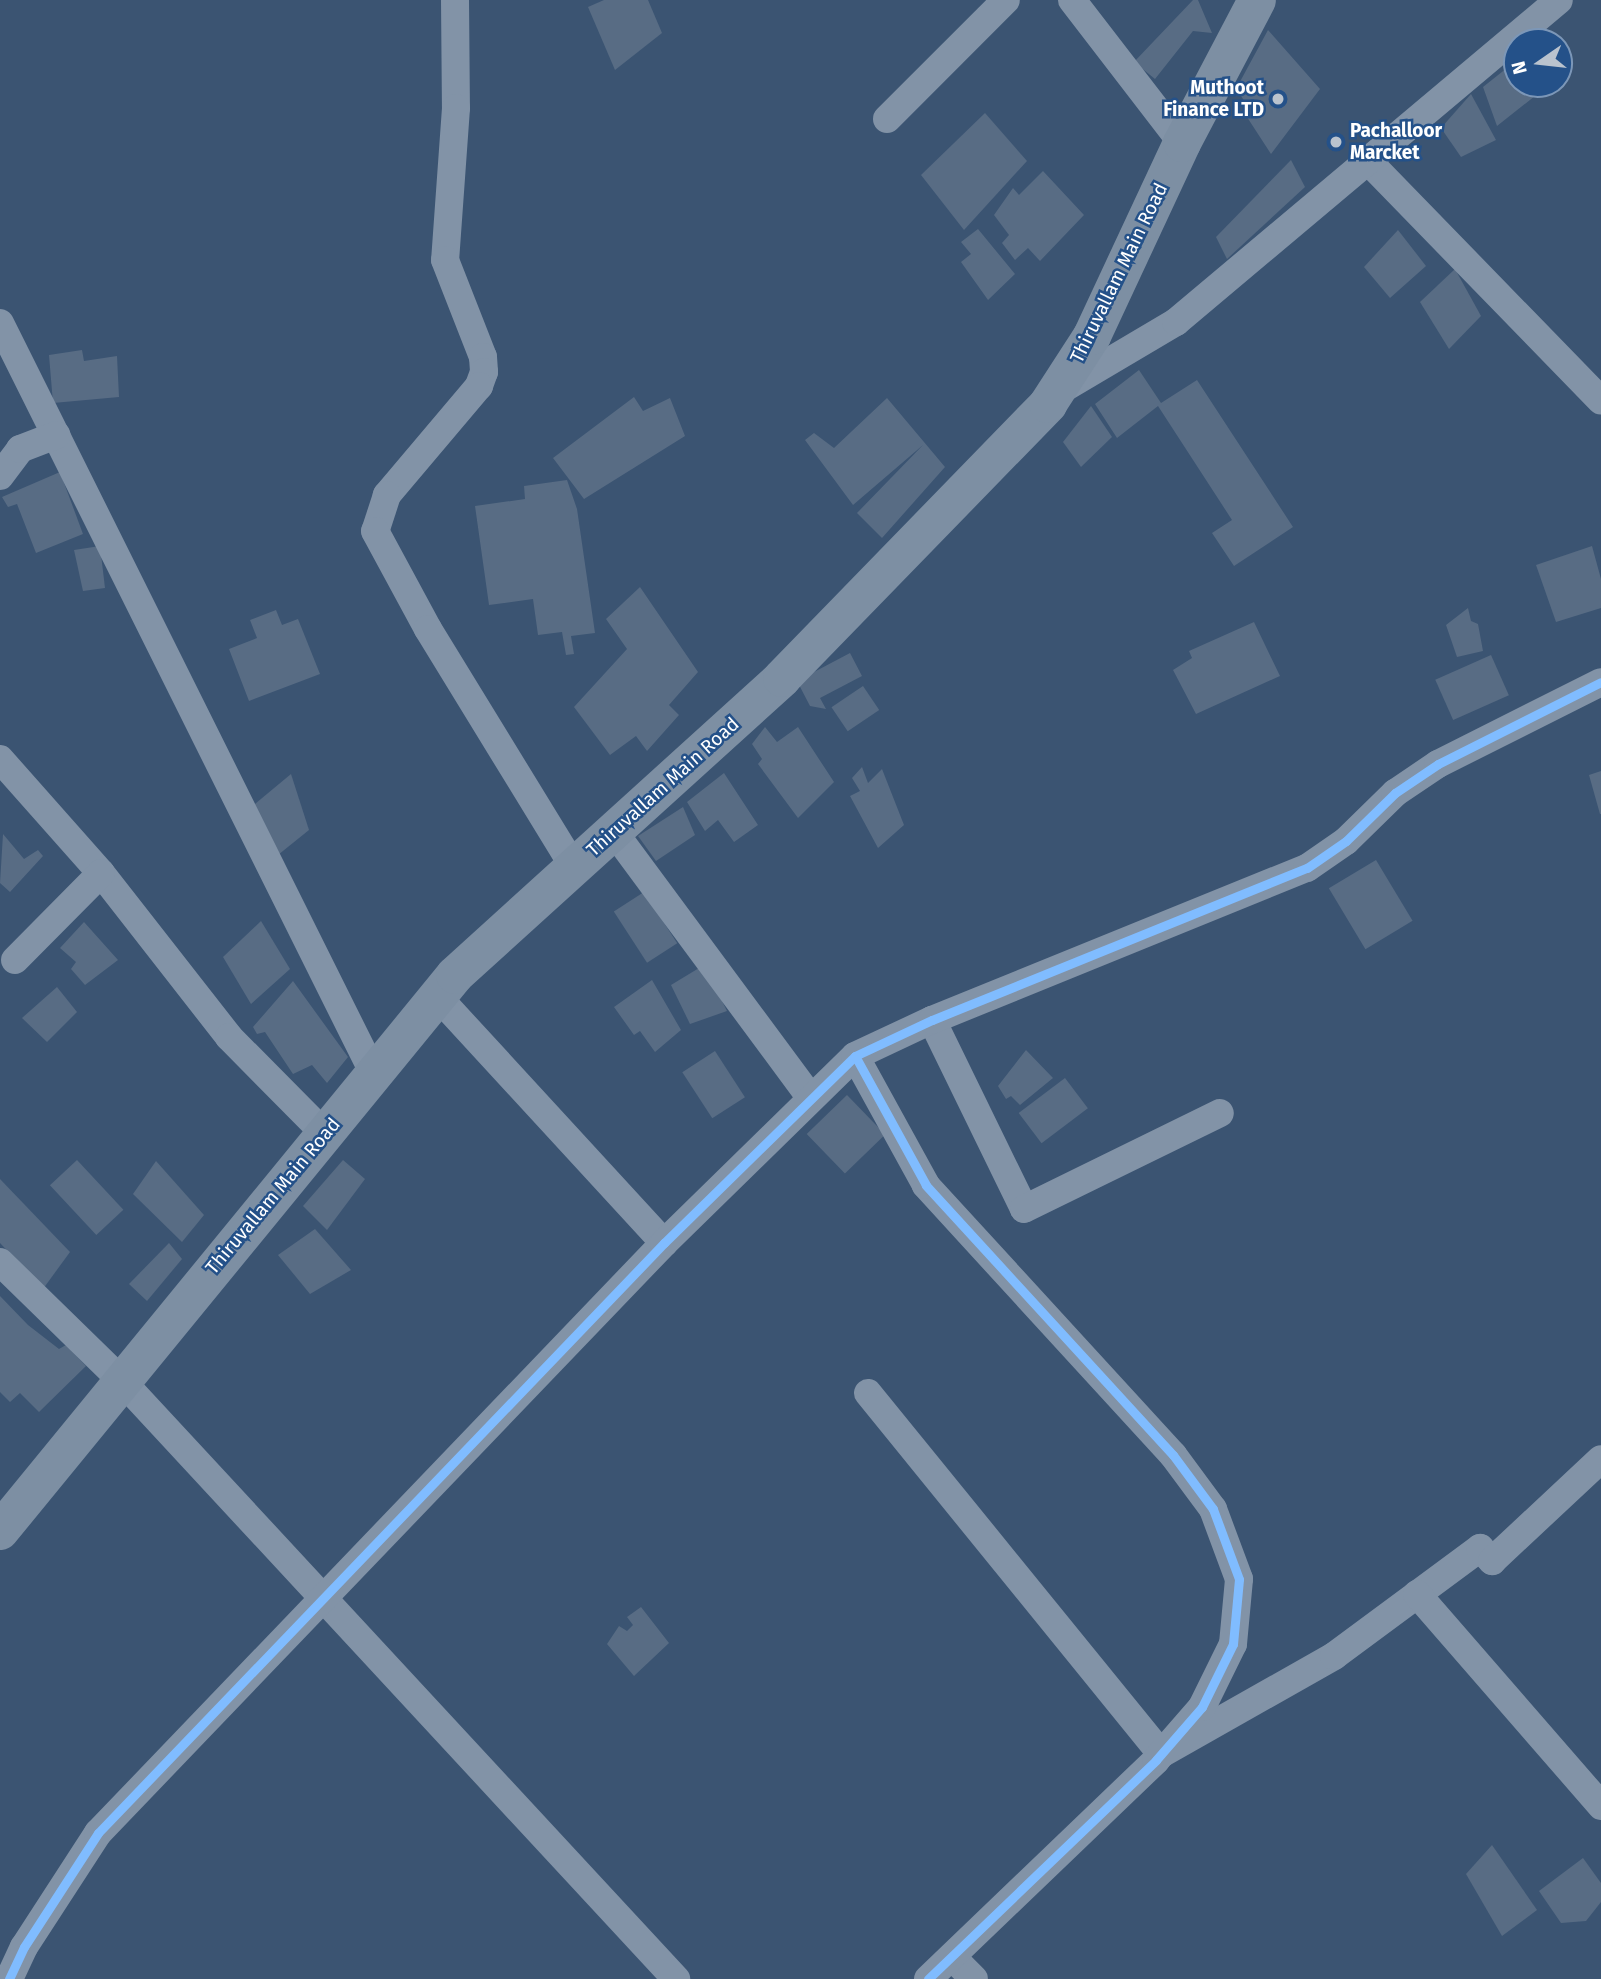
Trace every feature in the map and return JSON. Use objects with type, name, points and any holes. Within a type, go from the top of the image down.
[{"type":"main road","name":"Thiruvallam Main Road","points":[[0,1531],[455,975],[782,678],[1059,391],[1092,336],[1182,143],[1257,0]]},
{"type":"street","points":[[455,0],[456,108],[445,260],[483,356],[484,372],[479,386],[387,495],[375,531],[428,629],[574,867]]},
{"type":"street","points":[[887,119],[1006,0]]},
{"type":"street","points":[[1072,0],[1182,143]]},
{"type":"street","points":[[1059,391],[1176,322],[1559,0]]},
{"type":"street","points":[[1368,161],[1601,401]]},
{"type":"street","points":[[0,323],[374,1074]]},
{"type":"street","points":[[0,476],[20,449],[56,435]]},
{"type":"street","points":[[9,1979],[24,1947],[98,1833],[664,1243],[855,1056],[933,1020],[1307,868],[1346,841],[1395,793],[1430,770],[1601,682]]},
{"type":"street","points":[[0,758],[101,873],[229,1037],[325,1133]]},
{"type":"street","points":[[614,832],[811,1098]]},
{"type":"street","points":[[15,960],[101,873]]},
{"type":"street","points":[[438,997],[664,1243]]},
{"type":"street","points":[[933,1020],[1024,1209],[1220,1112]]},
{"type":"street","points":[[855,1056],[926,1185],[1172,1455],[1213,1509],[1230,1546],[1239,1579],[1233,1643],[1202,1707],[1161,1754],[928,1979]]},
{"type":"street","points":[[0,1262],[121,1380],[322,1601],[676,1979]]},
{"type":"street","points":[[868,1393],[1161,1754]]},
{"type":"street","points":[[1161,1754],[1334,1656],[1480,1548],[1492,1560],[1601,1459]]},
{"type":"street","points":[[1417,1594],[1601,1805]]},
{"type":"street","points":[[952,1957],[974,1979]]},
{"type":"building","points":[[604,0],[648,0],[662,33],[615,70],[588,7]]},
{"type":"building","points":[[1193,0],[1198,0],[1212,33],[1193,31],[1155,79],[1134,62]]},
{"type":"building","name":"Muthoot Finance LTD","points":[[1268,30],[1320,89],[1271,154],[1245,114],[1250,109],[1236,89]]},
{"type":"building","points":[[1503,71],[1503,98],[1532,98],[1497,126],[1483,87]]},
{"type":"building","points":[[1471,94],[1496,140],[1461,157],[1441,128]]},
{"type":"building","points":[[985,113],[1027,161],[964,230],[921,175]]},
{"type":"building","points":[[1291,160],[1305,187],[1227,259],[1216,237]]},
{"type":"building","points":[[1043,171],[1084,215],[1040,261],[1028,248],[1015,260],[1002,243],[1009,235],[994,215],[1013,188],[1019,195]]},
{"type":"building","points":[[978,229],[1015,274],[988,300],[961,262],[971,254],[961,242]]},
{"type":"building","points":[[1398,230],[1426,266],[1390,298],[1364,267]]},
{"type":"building","points":[[1455,269],[1481,316],[1449,349],[1420,302]]},
{"type":"building","points":[[82,350],[84,361],[117,356],[119,397],[53,403],[49,355]]},
{"type":"building","points":[[1139,370],[1161,403],[1197,380],[1293,527],[1234,566],[1212,533],[1232,520],[1158,406],[1117,438],[1095,404]]},
{"type":"building","points":[[634,397],[643,411],[670,398],[685,436],[584,499],[553,458]]},
{"type":"building","points":[[887,398],[945,467],[882,538],[857,513],[923,445],[853,505],[805,440],[814,433],[834,448]]},
{"type":"building","points":[[1091,406],[1112,437],[1081,467],[1063,442]]},
{"type":"building","points":[[60,472],[83,534],[36,553],[17,504],[8,507],[2,497]]},
{"type":"building","points":[[567,480],[577,509],[595,633],[571,636],[574,654],[566,655],[562,632],[538,635],[533,599],[489,605],[475,506],[525,499],[524,486]]},
{"type":"building","points":[[100,546],[105,588],[83,591],[74,550]]},
{"type":"building","points":[[1592,546],[1601,579],[1601,608],[1556,622],[1536,565]]},
{"type":"building","points":[[640,587],[698,672],[669,705],[679,715],[647,751],[636,736],[610,755],[574,707],[627,649],[606,619]]},
{"type":"building","points":[[1468,608],[1471,621],[1478,624],[1483,651],[1457,657],[1446,625]]},
{"type":"building","points":[[276,610],[282,625],[298,619],[320,674],[249,701],[229,649],[257,638],[250,620]]},
{"type":"building","points":[[1254,622],[1280,676],[1196,714],[1173,670],[1192,658],[1189,651]]},
{"type":"building","points":[[850,653],[862,676],[820,698],[826,709],[810,706],[797,681]]},
{"type":"building","points":[[1491,655],[1509,695],[1453,720],[1435,680]]},
{"type":"building","points":[[863,686],[879,710],[848,731],[831,707]]},
{"type":"building","points":[[765,727],[777,742],[798,727],[834,782],[798,818],[758,764],[762,759],[752,744]]},
{"type":"building","points":[[862,767],[868,783],[882,769],[904,825],[878,848],[850,796],[860,791],[852,778]]},
{"type":"building","points":[[1601,771],[1601,814],[1600,814],[1589,775]]},
{"type":"building","points":[[724,773],[758,825],[734,842],[718,820],[705,831],[687,802]]},
{"type":"building","points":[[291,774],[309,830],[273,859],[249,809]]},
{"type":"building","points":[[683,807],[695,835],[656,861],[638,836]]},
{"type":"building","points":[[3,834],[24,859],[38,850],[43,856],[10,892],[0,883]]},
{"type":"building","points":[[1376,860],[1413,921],[1365,949],[1329,888]]},
{"type":"building","points":[[644,892],[677,943],[647,963],[614,912]]},
{"type":"building","points":[[261,921],[290,969],[251,1004],[223,957]]},
{"type":"building","points":[[84,922],[118,960],[85,985],[71,969],[76,962],[60,948]]},
{"type":"building","points":[[704,965],[727,1011],[690,1024],[671,985]]},
{"type":"building","points":[[652,980],[681,1030],[655,1052],[640,1031],[634,1035],[614,1007]]},
{"type":"building","points":[[293,981],[348,1057],[327,1083],[312,1065],[293,1074],[265,1032],[257,1034],[253,1027]]},
{"type":"building","points":[[57,987],[77,1012],[47,1042],[22,1018]]},
{"type":"building","points":[[1026,1050],[1053,1078],[1020,1105],[1011,1096],[1006,1099],[998,1086]]},
{"type":"building","points":[[715,1051],[745,1097],[712,1118],[682,1072]]},
{"type":"building","points":[[1065,1078],[1088,1108],[1042,1143],[1019,1113]]},
{"type":"building","points":[[847,1095],[885,1135],[845,1173],[807,1134]]},
{"type":"building","points":[[77,1160],[123,1210],[96,1235],[50,1185]]},
{"type":"building","points":[[343,1160],[365,1179],[327,1230],[303,1206]]},
{"type":"building","points":[[156,1161],[204,1215],[182,1242],[133,1194]]},
{"type":"building","points":[[0,1179],[70,1252],[43,1289],[0,1243]]},
{"type":"building","points":[[315,1229],[351,1270],[310,1294],[278,1255]]},
{"type":"building","points":[[169,1243],[182,1259],[147,1301],[129,1284]]},
{"type":"building","points":[[0,1296],[28,1325],[59,1349],[66,1345],[86,1366],[39,1412],[20,1393],[10,1402],[0,1392]]},
{"type":"building","points":[[641,1607],[669,1643],[634,1676],[607,1644],[619,1626],[627,1631],[633,1625],[627,1617]]},
{"type":"building","points":[[1492,1845],[1537,1910],[1502,1936],[1466,1874]]},
{"type":"building","points":[[1583,1858],[1601,1883],[1601,1902],[1586,1921],[1561,1923],[1539,1891]]},
{"type":"cycle path","points":[[928,1979],[1156,1760],[1202,1707],[1233,1644],[1239,1579],[1213,1509],[1173,1455],[926,1185],[855,1056],[932,1020],[1307,868],[1346,841],[1395,793],[1438,764],[1601,682]]},
{"type":"cycle path","points":[[9,1979],[24,1947],[98,1833],[664,1243],[855,1056]]},
{"type":"place","name":"Muthoot Finance LTD","points":[[1278,99]]},
{"type":"place","name":"Pachalloor Marcket","points":[[1336,142]]}]
